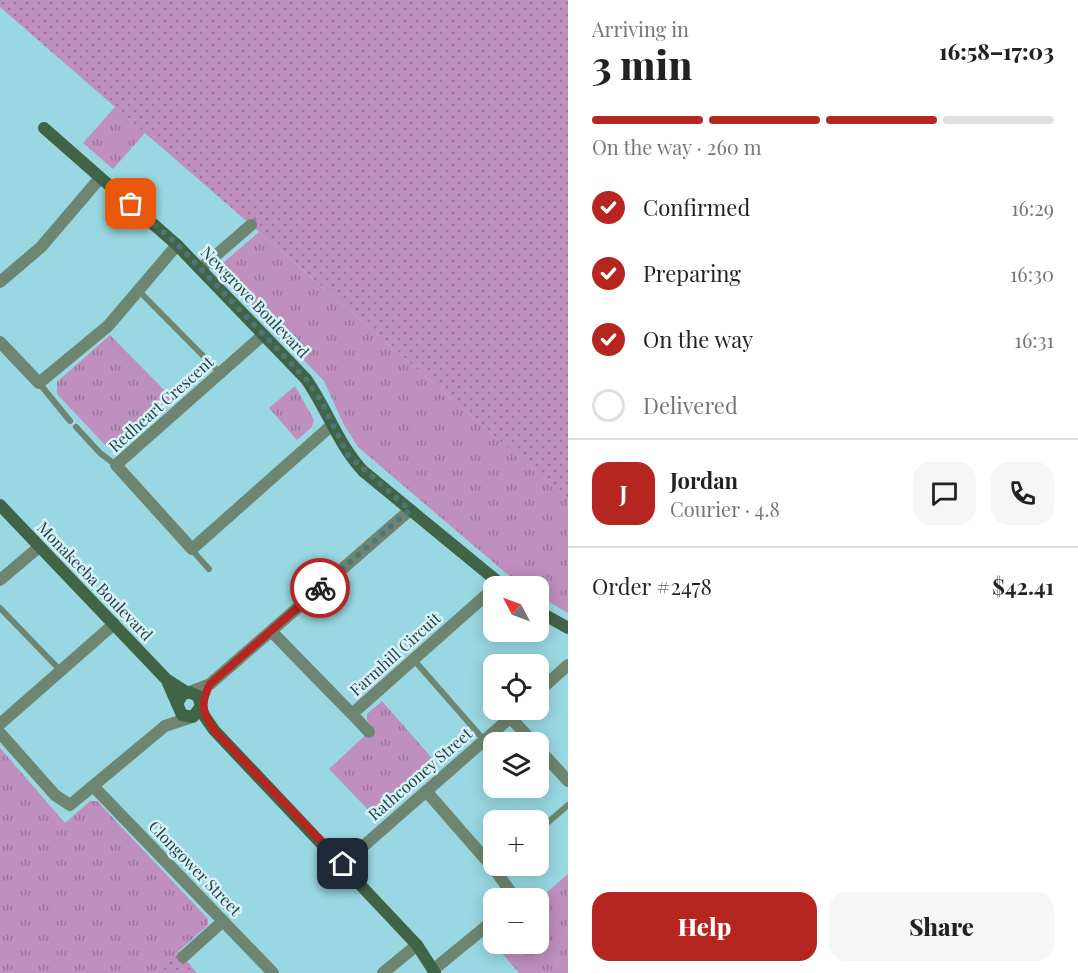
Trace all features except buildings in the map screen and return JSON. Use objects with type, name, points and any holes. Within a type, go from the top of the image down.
[{"type":"street","name":"Newgrove Boulevard","points":[[44,128],[177,244],[306,379],[320,399],[348,455],[363,471],[486,576]]},
{"type":"street","points":[[0,282],[41,247],[100,178]]},
{"type":"street","points":[[200,269],[251,225]]},
{"type":"street","points":[[0,342],[39,383],[108,326],[177,244]]},
{"type":"street","name":"Redheart Crescent","points":[[192,549],[116,465],[263,335]]},
{"type":"street","points":[[192,549],[332,425]]},
{"type":"street","name":"Monakeeba Boulevard","points":[[0,505],[166,679],[189,692]]},
{"type":"street","points":[[165,726],[182,695],[210,684],[410,510]]},
{"type":"street","points":[[0,580],[39,547]]},
{"type":"street","name":"Farmhill Circuit","points":[[271,631],[352,714],[483,598]]},
{"type":"street","points":[[549,617],[568,628]]},
{"type":"street","points":[[0,724],[114,624]]},
{"type":"street","points":[[549,682],[568,665]]},
{"type":"street","name":"Monakeeba Boulevard","points":[[166,679],[177,704]]},
{"type":"street","points":[[0,733],[65,804],[76,803],[165,726],[199,712],[210,684]]},
{"type":"street","points":[[189,692],[198,696],[203,714],[214,730],[343,864],[417,945],[434,971],[483,929]]},
{"type":"street","points":[[177,704],[179,712],[214,730]]},
{"type":"street","points":[[352,714],[369,732]]},
{"type":"street","name":"Rathcooney Street","points":[[493,732],[507,720]]},
{"type":"street","name":"Rathcooney Street","points":[[343,864],[483,741]]},
{"type":"street","points":[[549,760],[568,781]]},
{"type":"street","name":"Clongower Street","points":[[94,787],[273,973]]},
{"type":"street","points":[[426,791],[483,853]]},
{"type":"street","points":[[183,957],[222,922]]},
{"type":"street","points":[[383,973],[417,945]]},
{"type":"lane","points":[[139,291],[219,373]]},
{"type":"lane","points":[[39,383],[70,421]]},
{"type":"lane","points":[[76,427],[100,453],[116,465]]},
{"type":"lane","points":[[192,549],[209,569]]},
{"type":"lane","points":[[0,608],[61,671]]},
{"type":"lane","points":[[413,660],[483,739]]},
{"type":"lane","points":[[549,821],[568,805]]},
{"type":"green space","points":[[0,0],[568,0],[568,500],[0,7]]},
{"type":"green space","points":[[115,107],[145,133],[113,169],[83,143]]},
{"type":"green space","points":[[259,232],[568,500],[568,613],[549,602],[549,576],[509,576],[358,447],[344,425],[324,381],[224,277],[224,262]]},
{"type":"green space","points":[[110,335],[174,400],[120,448],[107,447],[57,394],[57,382]]},
{"type":"green space","points":[[295,386],[314,420],[312,427],[297,440],[269,408]]},
{"type":"green space","points":[[382,701],[437,764],[376,818],[329,769],[373,728],[367,720],[367,714]]},
{"type":"green space","points":[[0,748],[65,823],[90,801],[97,801],[208,919],[208,925],[154,973],[0,973]]},
{"type":"green space","points":[[568,874],[568,973],[519,973],[503,954],[549,954],[549,890]]},
{"type":"green space","points":[[178,951],[197,973],[154,973]]},
{"type":"way so far","points":[[131,204],[177,244],[306,379],[320,399],[348,455],[363,471],[410,510],[320,588]]},
{"type":"route","points":[[320,588],[210,684],[201,706],[203,714],[214,730],[343,864]]}]
